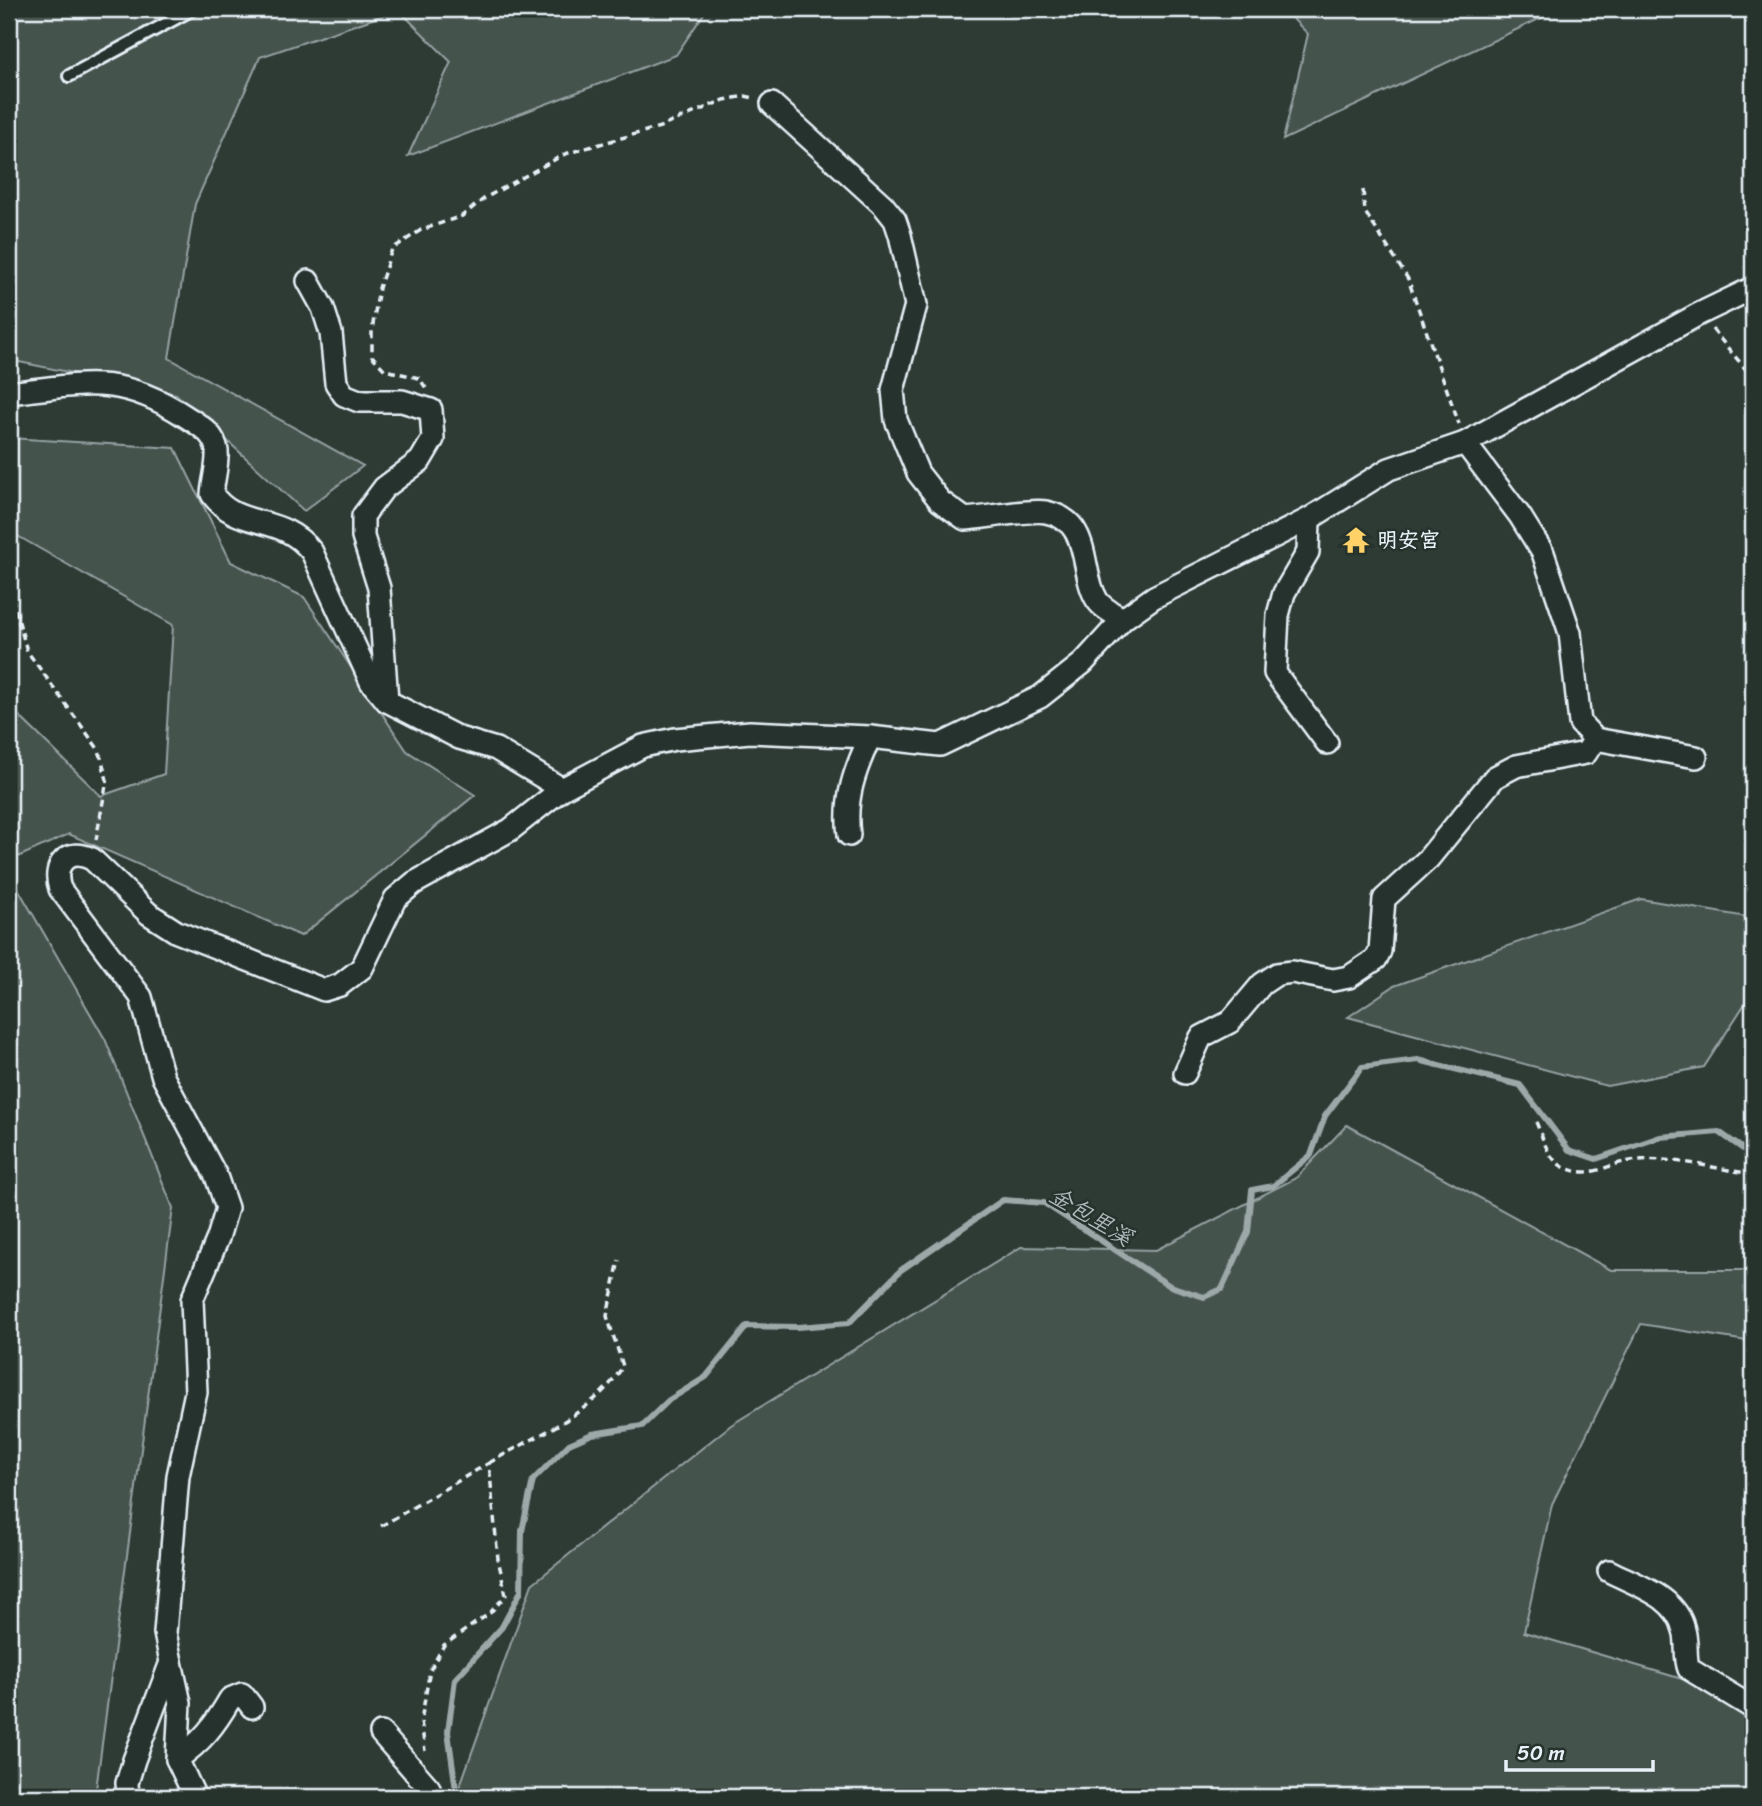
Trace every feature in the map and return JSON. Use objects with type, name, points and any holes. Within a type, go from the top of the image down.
[{"type":"street","points":[[772,104],[874,196],[895,220],[916,304],[892,402],[896,420],[918,473],[940,501],[965,519],[1046,512],[1068,523],[1084,544],[1090,586],[1098,603],[1123,620]]},
{"type":"street","points":[[308,281],[323,308],[331,333],[336,383],[344,395],[359,401],[402,401],[431,410],[433,439],[420,461],[384,488],[363,516],[363,537],[379,588],[387,701]]},
{"type":"street","points":[[195,1797],[177,1759],[180,1703],[165,1633],[177,1489],[196,1392],[192,1300],[218,1238],[227,1208],[216,1176],[163,1077],[141,997],[60,889],[57,878],[59,866],[68,857],[81,854],[92,859],[149,914],[177,932],[324,990],[340,985],[362,968],[395,899],[414,883],[510,830],[562,789],[643,746],[675,739],[750,732],[870,737],[940,746],[1040,697],[1083,663],[1123,620],[1154,597],[1310,519],[1389,468],[1465,443],[1699,314],[1753,288]]},
{"type":"street","points":[[9,393],[78,385],[116,384],[155,396],[203,428],[212,437],[217,450],[212,494],[219,505],[233,515],[276,525],[299,536],[312,552],[371,682],[387,701],[459,738],[496,749],[562,789]]},
{"type":"street","points":[[1465,443],[1520,516],[1543,553],[1570,633],[1580,723],[1595,739],[1696,757]]},
{"type":"street","points":[[1310,519],[1308,552],[1284,593],[1278,615],[1275,673],[1328,743]]},
{"type":"street","points":[[849,835],[846,814],[852,777],[870,737]]},
{"type":"street","points":[[1185,1073],[1201,1037],[1230,1022],[1262,984],[1278,974],[1293,972],[1334,980],[1349,977],[1376,959],[1381,951],[1384,898],[1428,859],[1495,777],[1516,766],[1586,753],[1595,739]]},
{"type":"street","points":[[1609,1571],[1663,1598],[1674,1607],[1685,1631],[1689,1669],[1753,1708]]},
{"type":"street","points":[[128,1797],[128,1783],[134,1760],[171,1662]]},
{"type":"street","points":[[177,1759],[198,1745],[215,1725],[230,1699],[242,1694],[252,1707]]},
{"type":"street","points":[[381,1733],[430,1793]]},
{"type":"lane","points":[[69,76],[193,9]]},
{"type":"path","points":[[431,410],[428,391],[419,378],[385,370],[372,356],[372,330],[379,288],[392,249],[421,230],[462,216],[485,198],[565,154],[660,127],[724,100],[745,96],[772,104]]},
{"type":"path","points":[[1363,190],[1365,212],[1408,279],[1465,443]]},
{"type":"path","points":[[1699,314],[1753,377]]},
{"type":"path","points":[[9,586],[27,651],[99,750],[107,780],[92,859]]},
{"type":"path","points":[[1536,1122],[1552,1160],[1567,1169],[1594,1173],[1630,1161],[1669,1162],[1753,1174]]},
{"type":"path","points":[[381,1526],[592,1402],[611,1387],[623,1366],[607,1316],[619,1260]]},
{"type":"path","points":[[430,1793],[421,1721],[430,1671],[443,1646],[490,1613],[506,1595],[498,1559],[489,1463]]},
{"type":"shaded area","points":[[9,9],[707,9],[676,55],[408,156],[451,62],[399,10],[260,57],[195,204],[169,358],[363,466],[304,511],[176,394],[9,360]]},
{"type":"shaded area","points":[[1283,9],[1560,9],[1283,140],[1308,34]]},
{"type":"shaded area","points":[[9,438],[175,448],[231,562],[304,597],[407,751],[475,795],[301,936],[69,834],[9,861],[9,706],[101,796],[164,774],[173,625],[9,531]]},
{"type":"shaded area","points":[[9,873],[105,1039],[173,1208],[95,1797],[9,1797]]},
{"type":"shaded area","points":[[1641,899],[1753,918],[1753,996],[1748,999],[1704,1067],[1607,1086],[1348,1017],[1394,986]]},
{"type":"shaded area","points":[[1347,1125],[1611,1270],[1753,1270],[1753,1342],[1641,1324],[1552,1504],[1524,1632],[1753,1700],[1753,1797],[456,1797],[532,1584],[731,1425],[1021,1247],[1156,1250],[1296,1178]]},
{"type":"waterway","name":"金包里溪","points":[[457,1797],[448,1732],[455,1679],[502,1627],[521,1591],[522,1531],[533,1480],[569,1444],[592,1434],[642,1426],[669,1400],[706,1377],[747,1326],[798,1327],[849,1323],[901,1270],[1003,1200],[1044,1203],[1170,1286],[1204,1297],[1222,1289],[1248,1232],[1252,1190],[1273,1186],[1311,1155],[1325,1116],[1362,1067],[1418,1060],[1520,1085],[1569,1150],[1596,1159],[1660,1137],[1719,1132],[1753,1156]]},
{"type":"place","name":"明安宮","points":[[1356,540]]}]
